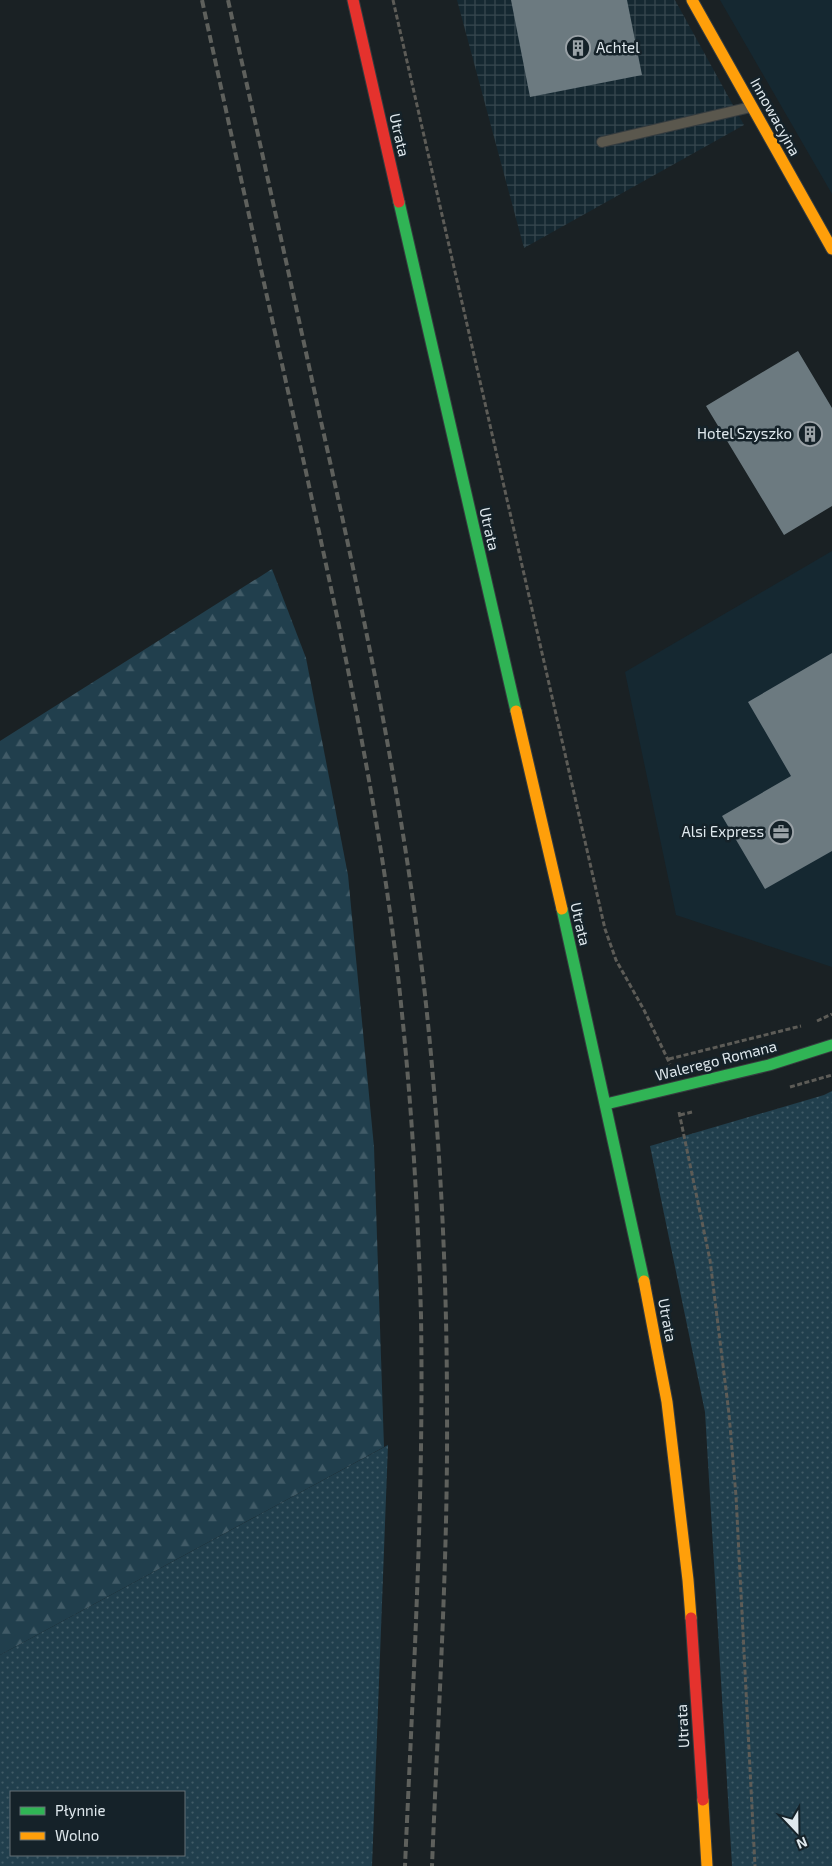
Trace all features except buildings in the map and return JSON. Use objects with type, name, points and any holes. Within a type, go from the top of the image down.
[{"type":"main road","name":"Utrata","points":[[353,0],[606,1104],[646,1289],[666,1402],[688,1580],[707,1866]]},
{"type":"main road","name":"Innowacyjna","points":[[692,0],[832,249]]},
{"type":"main road","name":"Walerego Romana","points":[[606,1104],[769,1065],[832,1045]]},
{"type":"lane","points":[[602,142],[752,107]]},
{"type":"path","points":[[393,0],[605,929],[616,960],[669,1059],[710,1260],[729,1414],[736,1496],[755,1866]]},
{"type":"path","points":[[813,1023],[832,1014]]},
{"type":"path","points":[[669,1059],[804,1025]]},
{"type":"shaded area","points":[[457,0],[675,0],[744,125],[524,248]]},
{"type":"shaded area","points":[[720,0],[832,0],[832,194]]},
{"type":"shaded area","points":[[832,551],[832,967],[676,915],[625,672]]},
{"type":"green space","points":[[272,569],[306,658],[348,875],[374,1147],[384,1447],[0,1655],[0,741]]},
{"type":"green space","points":[[832,1091],[832,1866],[732,1866],[705,1412],[650,1146],[824,1095]]},
{"type":"green space","points":[[388,1445],[372,1866],[0,1866],[0,1655]]},
{"type":"railway","points":[[202,0],[347,663],[382,856],[399,985],[416,1192],[422,1385],[417,1591],[405,1866]]},
{"type":"railway","points":[[228,0],[366,632],[405,849],[425,995],[439,1151],[447,1359],[444,1582],[432,1866]]},
{"type":"traffic: fast","points":[[399,202],[516,711]]},
{"type":"traffic: fast","points":[[562,909],[644,1281]]},
{"type":"traffic: fast","points":[[606,1104],[769,1065],[832,1045]]},
{"type":"traffic: slow","points":[[692,0],[832,249]]},
{"type":"traffic: slow","points":[[516,711],[562,909]]},
{"type":"traffic: slow","points":[[644,1281],[667,1402],[691,1618]]},
{"type":"traffic: slow","points":[[703,1800],[707,1866]]},
{"type":"traffic: jam","points":[[353,0],[399,202]]},
{"type":"traffic: jam","points":[[691,1618],[703,1800]]},
{"type":"place","name":"Achtel","points":[[578,48]]},
{"type":"place","name":"Hotel Szyszko","points":[[810,434]]},
{"type":"place","name":"Alsi Express","points":[[781,832]]}]
